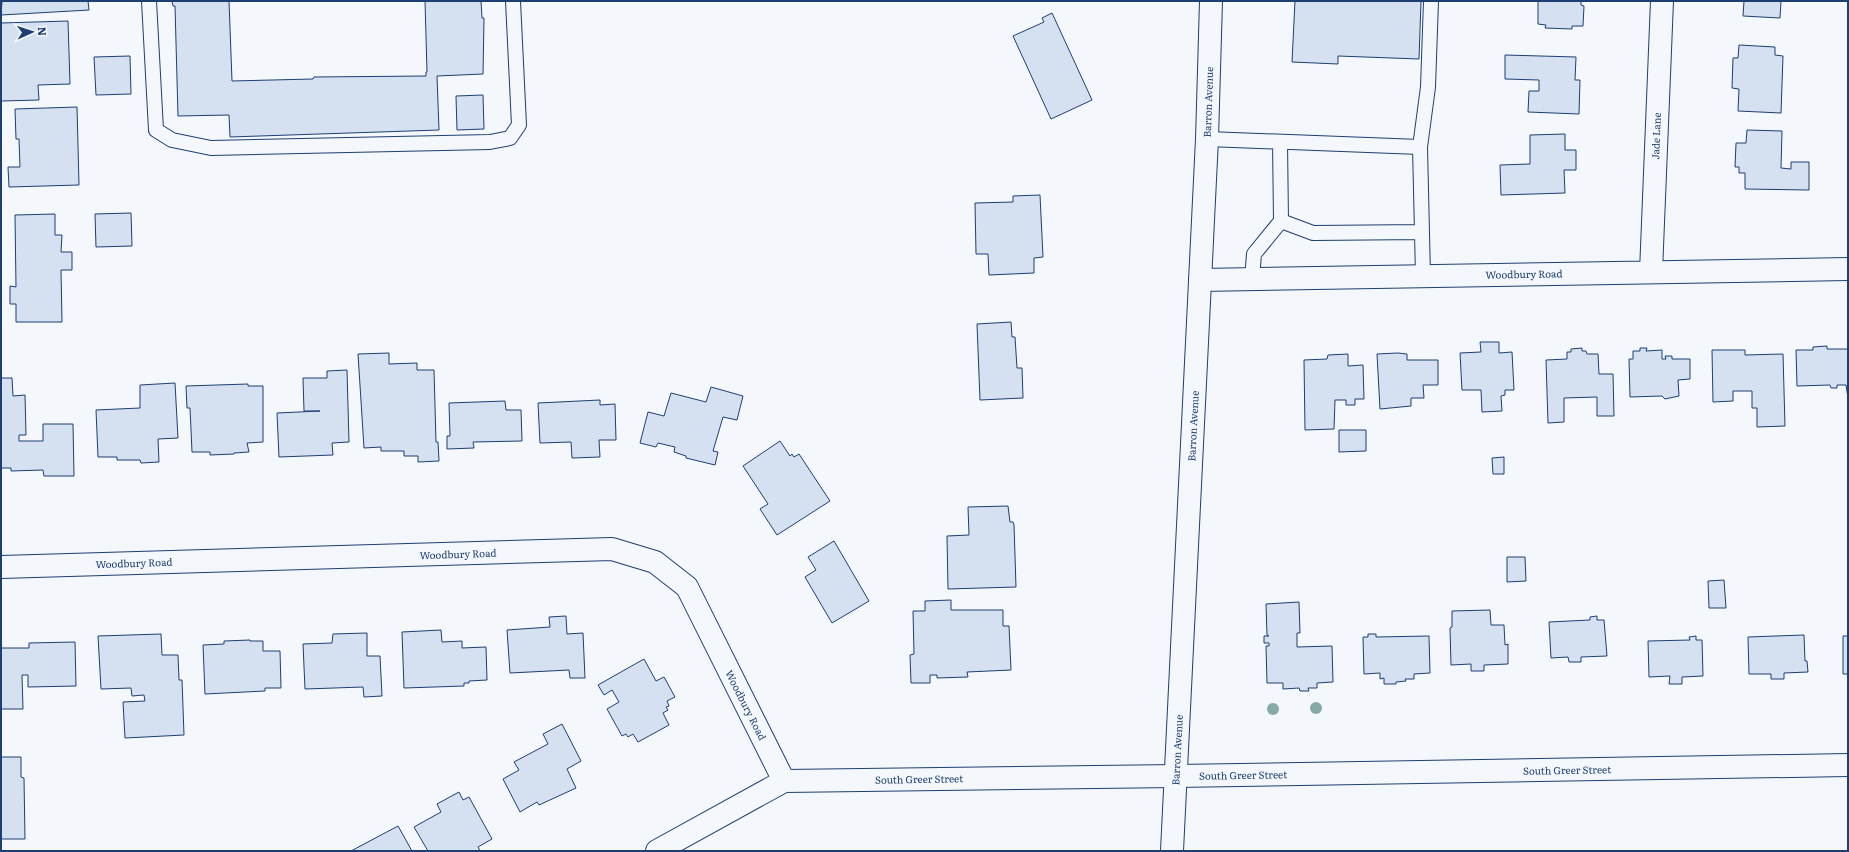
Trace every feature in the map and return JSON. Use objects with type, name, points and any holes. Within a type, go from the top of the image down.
[{"type":"street","name":"Barron Avenue","points":[[1172,851],[1207,139],[1211,1]]},
{"type":"street","name":"Jade Lane","points":[[1651,272],[1662,1]]},
{"type":"street","name":"Woodbury Road","points":[[1200,280],[1848,269]]},
{"type":"street","name":"Woodbury Road","points":[[1,567],[612,549],[655,562],[687,587],[784,780]]},
{"type":"street","name":"South Greer Street","points":[[657,851],[784,780],[1176,776],[1848,765]]},
{"type":"lane","points":[[149,1],[156,130],[172,140],[211,148],[490,142],[510,138],[519,125],[513,1]]},
{"type":"lane","points":[[1423,276],[1420,147],[1428,87],[1431,1]]},
{"type":"lane","points":[[1207,139],[1420,147]]},
{"type":"lane","points":[[1252,280],[1254,254],[1281,221],[1280,142]]},
{"type":"lane","points":[[1281,221],[1313,233],[1422,232]]},
{"type":"building","points":[[2,1],[88,1],[89,10],[1,15]]},
{"type":"building","points":[[172,1],[229,1],[232,81],[313,79],[314,77],[426,76],[425,1],[481,1],[482,18],[484,18],[483,74],[437,76],[439,130],[230,137],[229,115],[178,116],[175,6],[173,6]]},
{"type":"building","points":[[1295,1],[1421,1],[1419,59],[1338,56],[1338,64],[1292,62]]},
{"type":"building","points":[[1538,1],[1581,1],[1581,5],[1584,6],[1583,26],[1572,26],[1572,29],[1545,28],[1546,25],[1538,24]]},
{"type":"building","points":[[1744,1],[1781,1],[1780,18],[1743,16]]},
{"type":"building","points":[[1052,13],[1092,100],[1051,119],[1013,36],[1044,22],[1042,18]]},
{"type":"building","points":[[68,21],[70,84],[38,85],[39,100],[1,101],[1,23]]},
{"type":"building","points":[[1739,45],[1775,47],[1775,55],[1783,56],[1781,113],[1738,111],[1739,89],[1732,88],[1733,58],[1738,58]]},
{"type":"building","points":[[1505,55],[1576,57],[1575,80],[1580,80],[1579,114],[1528,112],[1529,91],[1539,91],[1539,80],[1505,79]]},
{"type":"building","points":[[130,56],[131,94],[96,95],[94,57]]},
{"type":"building","points":[[483,95],[484,129],[457,130],[456,96]]},
{"type":"building","points":[[77,107],[79,185],[9,187],[8,167],[20,167],[19,139],[16,139],[15,109]]},
{"type":"building","points":[[1747,130],[1782,131],[1781,168],[1791,169],[1791,162],[1809,162],[1809,190],[1745,189],[1745,173],[1739,173],[1739,167],[1735,167],[1736,143],[1746,143]]},
{"type":"building","points":[[1565,134],[1565,150],[1576,150],[1576,170],[1564,170],[1565,193],[1501,195],[1500,165],[1530,164],[1530,135]]},
{"type":"building","points":[[1040,195],[1043,257],[1034,258],[1034,273],[989,275],[988,254],[976,254],[975,203],[1013,202],[1013,196]]},
{"type":"building","points":[[131,213],[132,246],[96,247],[95,214]]},
{"type":"building","points":[[55,214],[55,235],[62,235],[61,252],[72,252],[72,270],[61,270],[62,322],[16,322],[16,304],[10,304],[10,286],[16,287],[15,215]]},
{"type":"building","points":[[1011,322],[1012,337],[1015,337],[1017,368],[1022,368],[1023,398],[980,400],[977,324]]},
{"type":"building","points":[[1480,342],[1499,342],[1499,353],[1512,352],[1514,390],[1505,390],[1505,395],[1501,396],[1502,411],[1482,412],[1481,390],[1462,390],[1460,353],[1481,352]]},
{"type":"building","points":[[1827,346],[1827,349],[1848,349],[1848,398],[1846,385],[1837,385],[1837,388],[1831,388],[1830,385],[1797,386],[1796,350],[1813,350],[1813,347]]},
{"type":"building","points":[[1582,348],[1582,351],[1586,351],[1587,354],[1598,354],[1599,374],[1613,374],[1614,416],[1597,416],[1597,397],[1564,398],[1564,422],[1548,423],[1546,360],[1567,359],[1567,352],[1571,352],[1571,349]]},
{"type":"building","points":[[1640,348],[1647,348],[1646,351],[1662,350],[1662,359],[1666,359],[1665,356],[1672,356],[1672,359],[1690,359],[1690,379],[1678,380],[1679,396],[1665,399],[1662,396],[1630,397],[1629,359],[1633,359],[1633,351],[1640,351]]},
{"type":"building","points":[[1712,350],[1745,350],[1745,355],[1783,354],[1785,426],[1757,427],[1757,408],[1752,408],[1752,391],[1733,391],[1733,401],[1713,402]]},
{"type":"building","points":[[389,353],[389,364],[417,363],[417,370],[434,370],[436,442],[438,442],[439,461],[418,462],[418,456],[404,456],[404,451],[381,451],[381,447],[364,448],[358,354]]},
{"type":"building","points":[[1348,354],[1348,366],[1363,365],[1364,399],[1355,399],[1355,405],[1346,405],[1346,400],[1335,400],[1334,429],[1305,430],[1304,360],[1327,359],[1328,355]]},
{"type":"building","points":[[1377,354],[1407,354],[1407,360],[1438,360],[1438,385],[1423,385],[1424,398],[1411,398],[1411,406],[1380,409]]},
{"type":"building","points":[[347,370],[349,442],[332,443],[333,455],[279,457],[277,413],[320,411],[304,411],[303,378],[327,378],[327,371]]},
{"type":"building","points":[[1,378],[12,378],[13,396],[25,395],[26,435],[19,435],[19,441],[43,441],[43,424],[73,424],[74,476],[44,476],[43,470],[11,471],[11,468],[1,468]]},
{"type":"building","points":[[175,383],[178,438],[158,439],[159,462],[141,463],[140,460],[117,460],[117,457],[98,457],[96,410],[140,408],[140,385]]},
{"type":"building","points":[[248,384],[248,386],[263,386],[263,442],[247,443],[249,452],[210,455],[210,452],[192,452],[190,408],[187,408],[186,386]]},
{"type":"building","points":[[711,387],[743,396],[737,420],[723,417],[713,451],[718,452],[715,465],[686,458],[686,456],[674,452],[675,447],[658,443],[656,447],[640,443],[648,412],[664,416],[671,393],[706,402]]},
{"type":"building","points":[[600,400],[600,405],[615,404],[616,440],[599,440],[600,457],[572,458],[571,442],[540,443],[538,403]]},
{"type":"building","points":[[505,401],[506,410],[521,410],[522,441],[473,442],[474,448],[447,449],[447,436],[450,436],[449,403]]},
{"type":"building","points":[[1339,430],[1366,430],[1366,451],[1339,452]]},
{"type":"building","points":[[780,441],[790,456],[792,454],[794,457],[799,454],[830,501],[777,535],[760,509],[768,504],[743,466]]},
{"type":"building","points":[[1504,457],[1504,474],[1493,474],[1492,458]]},
{"type":"building","points":[[1008,506],[1010,522],[1013,522],[1014,525],[1016,587],[948,589],[947,536],[969,535],[968,507]]},
{"type":"building","points":[[834,541],[869,601],[832,623],[805,577],[816,570],[808,557]]},
{"type":"building","points":[[1507,557],[1525,557],[1526,581],[1507,582]]},
{"type":"building","points":[[1724,580],[1726,608],[1709,608],[1708,581]]},
{"type":"building","points":[[951,600],[951,610],[1003,610],[1003,626],[1009,626],[1011,670],[967,672],[968,677],[937,678],[937,675],[930,675],[930,683],[911,683],[910,655],[914,654],[913,611],[925,611],[925,601]]},
{"type":"building","points":[[1299,602],[1300,633],[1297,633],[1297,647],[1332,646],[1333,682],[1317,683],[1317,688],[1308,688],[1309,691],[1300,691],[1299,688],[1283,689],[1283,683],[1267,683],[1266,646],[1269,646],[1269,643],[1264,643],[1264,636],[1269,636],[1267,635],[1266,604]]},
{"type":"building","points":[[1490,610],[1491,625],[1504,625],[1505,645],[1508,644],[1508,664],[1484,665],[1484,671],[1471,671],[1471,664],[1451,665],[1450,628],[1452,627],[1452,611]]},
{"type":"building","points":[[566,616],[567,634],[583,633],[585,678],[570,678],[569,670],[510,673],[507,630],[550,627],[549,617]]},
{"type":"building","points":[[1597,616],[1597,620],[1604,620],[1607,656],[1581,657],[1581,662],[1569,662],[1568,657],[1551,658],[1549,622],[1590,620],[1590,617]]},
{"type":"building","points":[[441,630],[442,642],[462,641],[462,648],[486,647],[487,680],[469,681],[469,683],[464,683],[464,686],[404,688],[402,632]]},
{"type":"building","points":[[367,633],[367,656],[380,656],[382,696],[364,697],[363,687],[305,689],[303,644],[332,643],[333,634]]},
{"type":"building","points":[[161,634],[162,655],[178,655],[179,680],[182,680],[184,735],[125,738],[123,702],[145,701],[144,695],[132,696],[131,688],[101,689],[98,636]]},
{"type":"building","points":[[1368,634],[1376,634],[1376,637],[1429,636],[1430,673],[1414,674],[1414,679],[1405,679],[1406,681],[1396,682],[1396,684],[1384,684],[1384,678],[1380,679],[1380,673],[1364,674],[1363,637],[1368,637]]},
{"type":"building","points":[[1804,635],[1805,661],[1807,661],[1808,672],[1784,673],[1784,679],[1771,679],[1771,674],[1749,674],[1748,637]]},
{"type":"building","points":[[1696,636],[1696,640],[1702,640],[1703,676],[1682,677],[1682,684],[1669,684],[1670,676],[1649,677],[1648,641],[1690,640],[1689,637]]},
{"type":"building","points":[[1843,636],[1848,636],[1848,674],[1843,674]]},
{"type":"building","points":[[224,641],[263,641],[263,651],[280,651],[281,688],[265,688],[265,691],[205,694],[203,645],[224,644]]},
{"type":"building","points":[[75,642],[76,686],[28,687],[28,675],[22,675],[23,709],[1,709],[1,648],[29,648],[29,643]]},
{"type":"building","points":[[644,659],[656,681],[664,677],[675,697],[667,701],[669,706],[666,707],[668,710],[663,713],[669,725],[638,742],[633,734],[628,737],[626,734],[622,736],[607,709],[619,702],[612,690],[604,695],[598,685]]},
{"type":"building","points":[[562,724],[581,761],[567,769],[576,788],[539,805],[537,802],[520,812],[503,779],[519,770],[514,762],[548,744],[543,734]]},
{"type":"building","points":[[1,757],[21,757],[21,777],[24,778],[25,839],[1,839]]},
{"type":"building","points":[[459,792],[463,800],[469,797],[492,839],[478,847],[480,851],[428,851],[414,827],[441,812],[437,804]]},
{"type":"building","points":[[398,826],[412,851],[351,851]]}]
